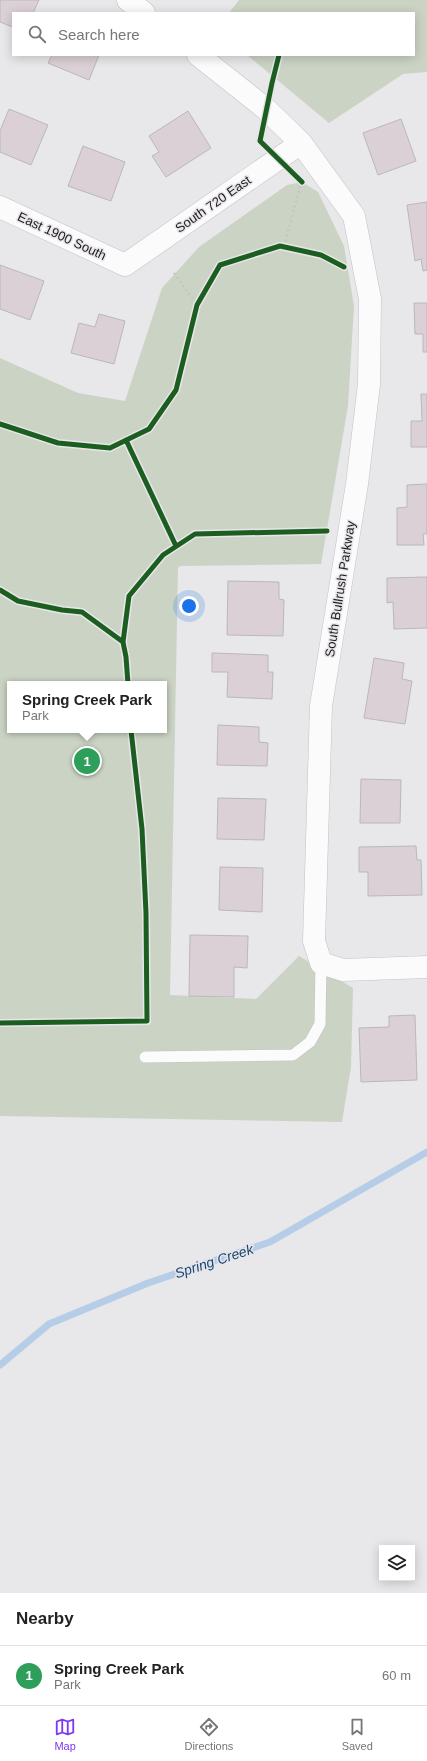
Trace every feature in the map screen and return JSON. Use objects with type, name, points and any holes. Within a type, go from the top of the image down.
[{"type":"street","points":[[128,0],[143,12]]},
{"type":"street","points":[[199,56],[266,109],[301,143]]},
{"type":"street","name":"South 720 East","points":[[125,265],[301,143]]},
{"type":"street","name":"South Bullrush Parkway","points":[[301,143],[354,216],[370,299],[369,384],[357,484],[321,706],[314,941],[321,963]]},
{"type":"street","name":"East 1900 South","points":[[0,207],[125,265]]},
{"type":"street","points":[[321,963],[343,970],[427,967]]},
{"type":"lane","points":[[145,1057],[293,1055],[310,1042],[320,1024],[321,963]]},
{"type":"path","points":[[278,159],[302,182],[282,246],[292,248]]},
{"type":"path","points":[[174,273],[197,305]]},
{"type":"path","points":[[195,312],[201,298]]},
{"type":"green space","points":[[239,0],[427,0],[427,72],[403,74],[329,123],[248,56],[415,56],[415,12],[230,12]]},
{"type":"green space","points":[[302,182],[318,192],[344,246],[354,306],[348,406],[321,564],[180,566],[178,568],[170,995],[256,999],[299,956],[353,988],[351,1067],[342,1122],[0,1116],[0,358],[78,393],[125,401],[162,288],[199,247],[287,185]]},
{"type":"building","points":[[0,0],[39,0],[33,12],[12,12],[12,27],[0,22]]},
{"type":"building","points":[[52,56],[99,56],[89,80],[48,63]]},
{"type":"building","points":[[9,109],[48,125],[31,165],[0,152],[0,131]]},
{"type":"building","points":[[188,111],[211,148],[166,177],[152,156],[159,152],[149,136]]},
{"type":"building","points":[[401,119],[416,161],[378,175],[363,133]]},
{"type":"building","points":[[83,146],[125,162],[111,201],[68,186]]},
{"type":"building","points":[[427,202],[427,270],[423,271],[421,259],[415,261],[407,205]]},
{"type":"building","points":[[0,265],[44,281],[30,320],[0,309]]},
{"type":"building","points":[[414,303],[427,303],[427,352],[423,352],[423,334],[415,334]]},
{"type":"building","points":[[99,314],[125,321],[114,364],[71,353],[79,323],[95,327]]},
{"type":"building","points":[[421,394],[427,394],[427,447],[411,447],[411,421],[422,421]]},
{"type":"building","points":[[427,484],[427,534],[423,534],[424,545],[397,545],[397,508],[407,507],[407,485]]},
{"type":"building","points":[[427,577],[427,628],[394,629],[393,602],[387,603],[387,578]]},
{"type":"building","points":[[228,581],[279,582],[279,599],[284,600],[283,636],[227,635]]},
{"type":"building","points":[[212,653],[268,655],[268,672],[273,672],[272,699],[227,697],[228,672],[212,672]]},
{"type":"building","points":[[374,658],[404,663],[402,679],[412,681],[405,724],[364,718]]},
{"type":"building","points":[[218,725],[259,727],[259,742],[268,743],[267,766],[217,765]]},
{"type":"building","points":[[361,779],[401,780],[400,823],[360,823]]},
{"type":"building","points":[[218,798],[266,799],[264,840],[217,839]]},
{"type":"building","points":[[416,846],[417,860],[421,860],[422,895],[368,896],[368,872],[359,872],[359,847]]},
{"type":"building","points":[[220,867],[263,868],[262,912],[219,910]]},
{"type":"building","points":[[190,935],[248,936],[247,968],[234,967],[234,997],[189,996]]},
{"type":"building","points":[[415,1015],[417,1080],[361,1082],[359,1028],[389,1027],[389,1016]]},
{"type":"waterway","name":"Spring Creek","points":[[0,1365],[49,1324],[148,1283],[270,1242],[427,1152]]},
{"type":"cycle path","points":[[279,56],[260,141],[302,182]]},
{"type":"cycle path","points":[[0,424],[58,443],[110,448],[149,429],[176,390],[197,305],[220,265],[280,246],[321,255],[344,267]]},
{"type":"cycle path","points":[[126,440],[176,546]]},
{"type":"cycle path","points":[[128,681],[123,642],[129,596],[163,555],[195,534],[327,531]]},
{"type":"cycle path","points":[[0,590],[18,601],[62,610],[82,612],[123,642]]},
{"type":"cycle path","points":[[0,1023],[147,1021],[146,913],[142,829],[131,733]]},
{"type":"place","name":"Spring Creek Park","points":[[87,761]]}]
